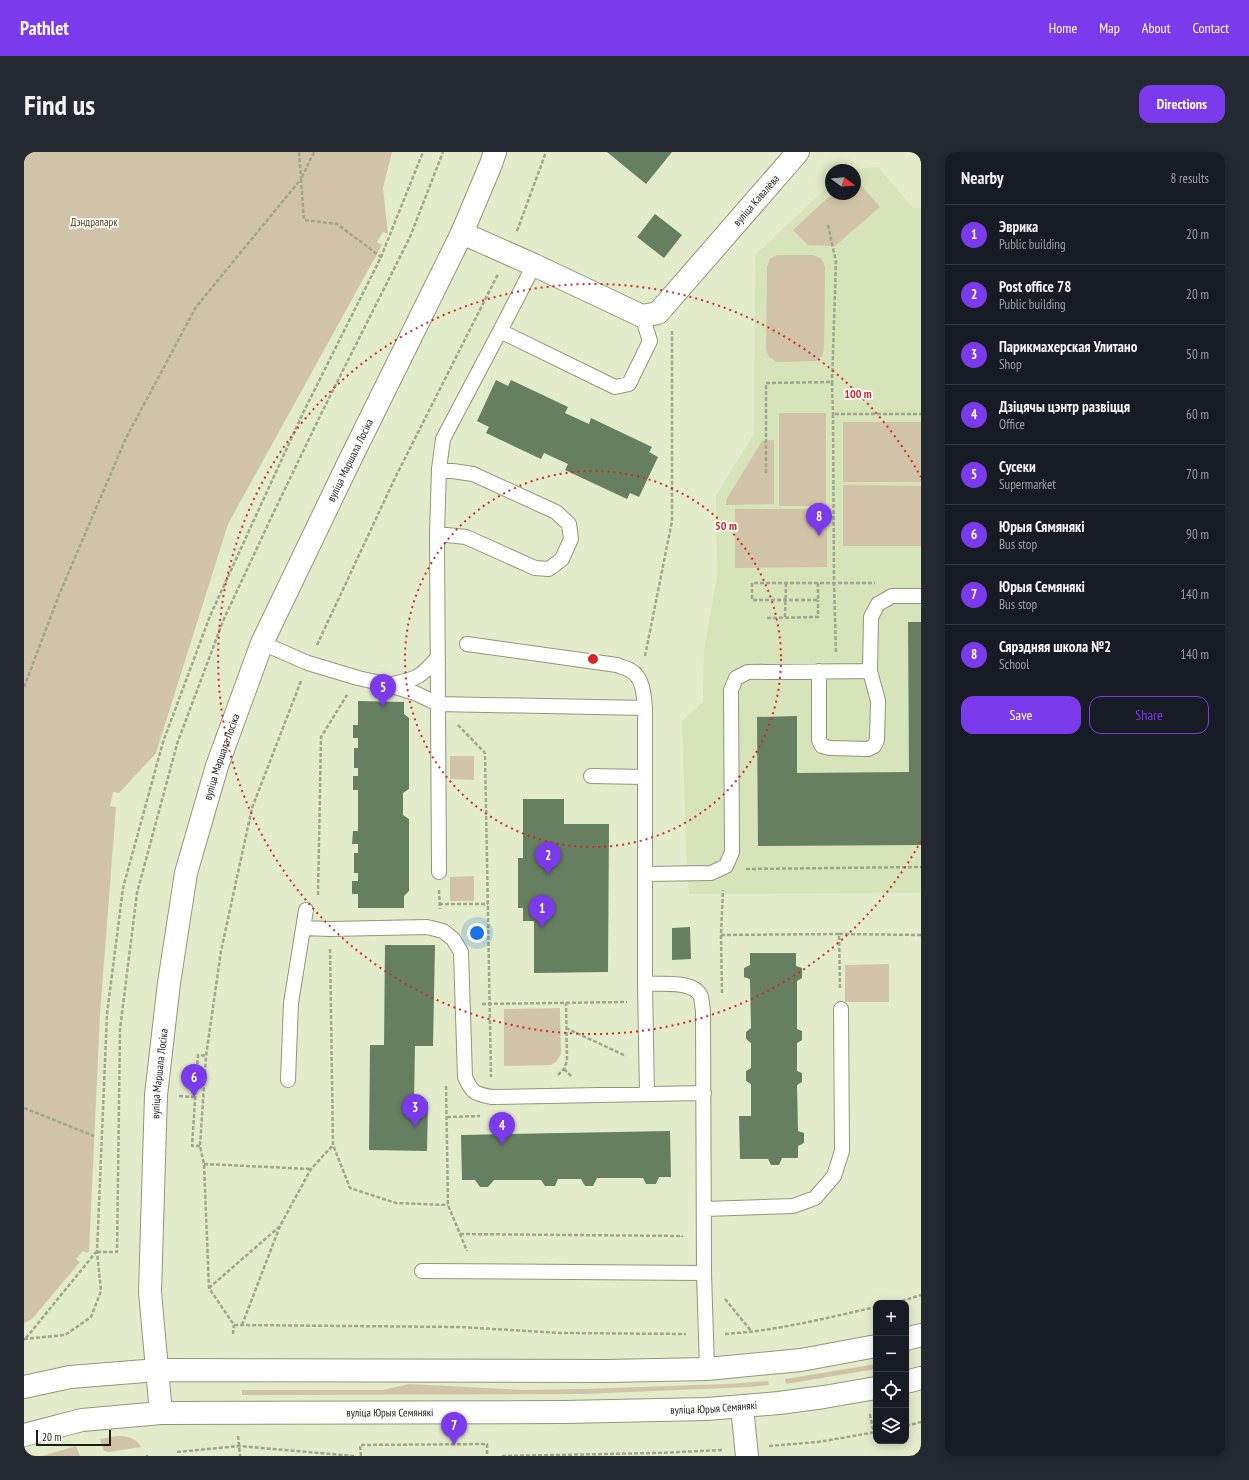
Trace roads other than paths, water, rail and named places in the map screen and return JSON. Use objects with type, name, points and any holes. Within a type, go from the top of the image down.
[{"type":"main road","name":"вуліца Маршала Лосіка","points":[[161,1413],[150,1292],[156,1095],[169,983],[186,873],[217,766],[262,644],[347,466],[462,233],[495,152]]},
{"type":"main road","name":"вуліца Кавалёва","points":[[642,316],[658,313],[798,152]]},
{"type":"main road","points":[[462,233],[509,253],[642,316]]},
{"type":"main road","points":[[909,1338],[921,1335]]},
{"type":"main road","points":[[24,1387],[70,1377],[158,1370],[606,1371],[707,1369],[801,1360],[873,1347]]},
{"type":"main road","points":[[909,1381],[921,1378]]},
{"type":"main road","name":"вуліца Юрыя Семянякі","points":[[24,1435],[82,1420],[161,1413],[619,1412],[742,1407],[824,1397],[873,1389]]},
{"type":"main road","points":[[742,1407],[747,1456]]},
{"type":"lane","points":[[440,872],[437,534],[439,469],[443,439],[534,265]]},
{"type":"lane","points":[[500,331],[615,387],[629,384],[650,342],[642,316]]},
{"type":"lane","points":[[437,534],[466,538],[535,568],[549,569],[562,559],[571,539],[569,524],[556,512],[473,474],[439,469]]},
{"type":"lane","points":[[819,671],[819,740],[822,746],[830,748],[868,749],[874,746],[877,740],[878,701],[870,671],[870,617],[878,604],[892,596],[921,596]]},
{"type":"lane","points":[[262,644],[308,663],[358,678],[390,685],[415,693],[438,704],[645,708]]},
{"type":"lane","points":[[467,644],[617,666],[631,670],[640,681],[644,694],[645,708],[645,1002],[647,1094]]},
{"type":"lane","points":[[390,685],[412,680],[425,672],[438,657]]},
{"type":"lane","points":[[645,874],[711,873],[726,866],[732,852],[732,690],[736,678],[748,672],[870,671]]},
{"type":"lane","points":[[591,776],[644,777]]},
{"type":"lane","points":[[288,1080],[291,1003],[306,910]]},
{"type":"lane","points":[[303,928],[330,929],[427,927],[443,931],[453,939],[461,952],[464,1078],[470,1088],[479,1095],[704,1093]]},
{"type":"lane","points":[[645,984],[682,984],[693,988],[701,996],[703,1010],[705,1209],[704,1273],[707,1369]]},
{"type":"lane","points":[[705,1209],[794,1206],[815,1198],[834,1176],[842,1151],[841,1009]]},
{"type":"lane","points":[[422,1272],[704,1273]]},
{"type":"place","name":"Сярэдняя школа №2","points":[[819,536]]},
{"type":"place","name":"Сусеки","points":[[383,707]]},
{"type":"place","name":"Post office 78","points":[[548,875]]},
{"type":"place","name":"Эврика","points":[[542,928]]},
{"type":"place","name":"Юрыя Сямянякі","points":[[194,1097]]},
{"type":"place","name":"Парикмахерская Улитано","points":[[415,1127]]},
{"type":"place","name":"Дзіцячы цэнтр развіцця","points":[[502,1145]]},
{"type":"place","name":"Юрыя Семянякі","points":[[454,1445]]},
{"type":"park label","name":"Дэндрапарк","points":[[94,222]]}]
